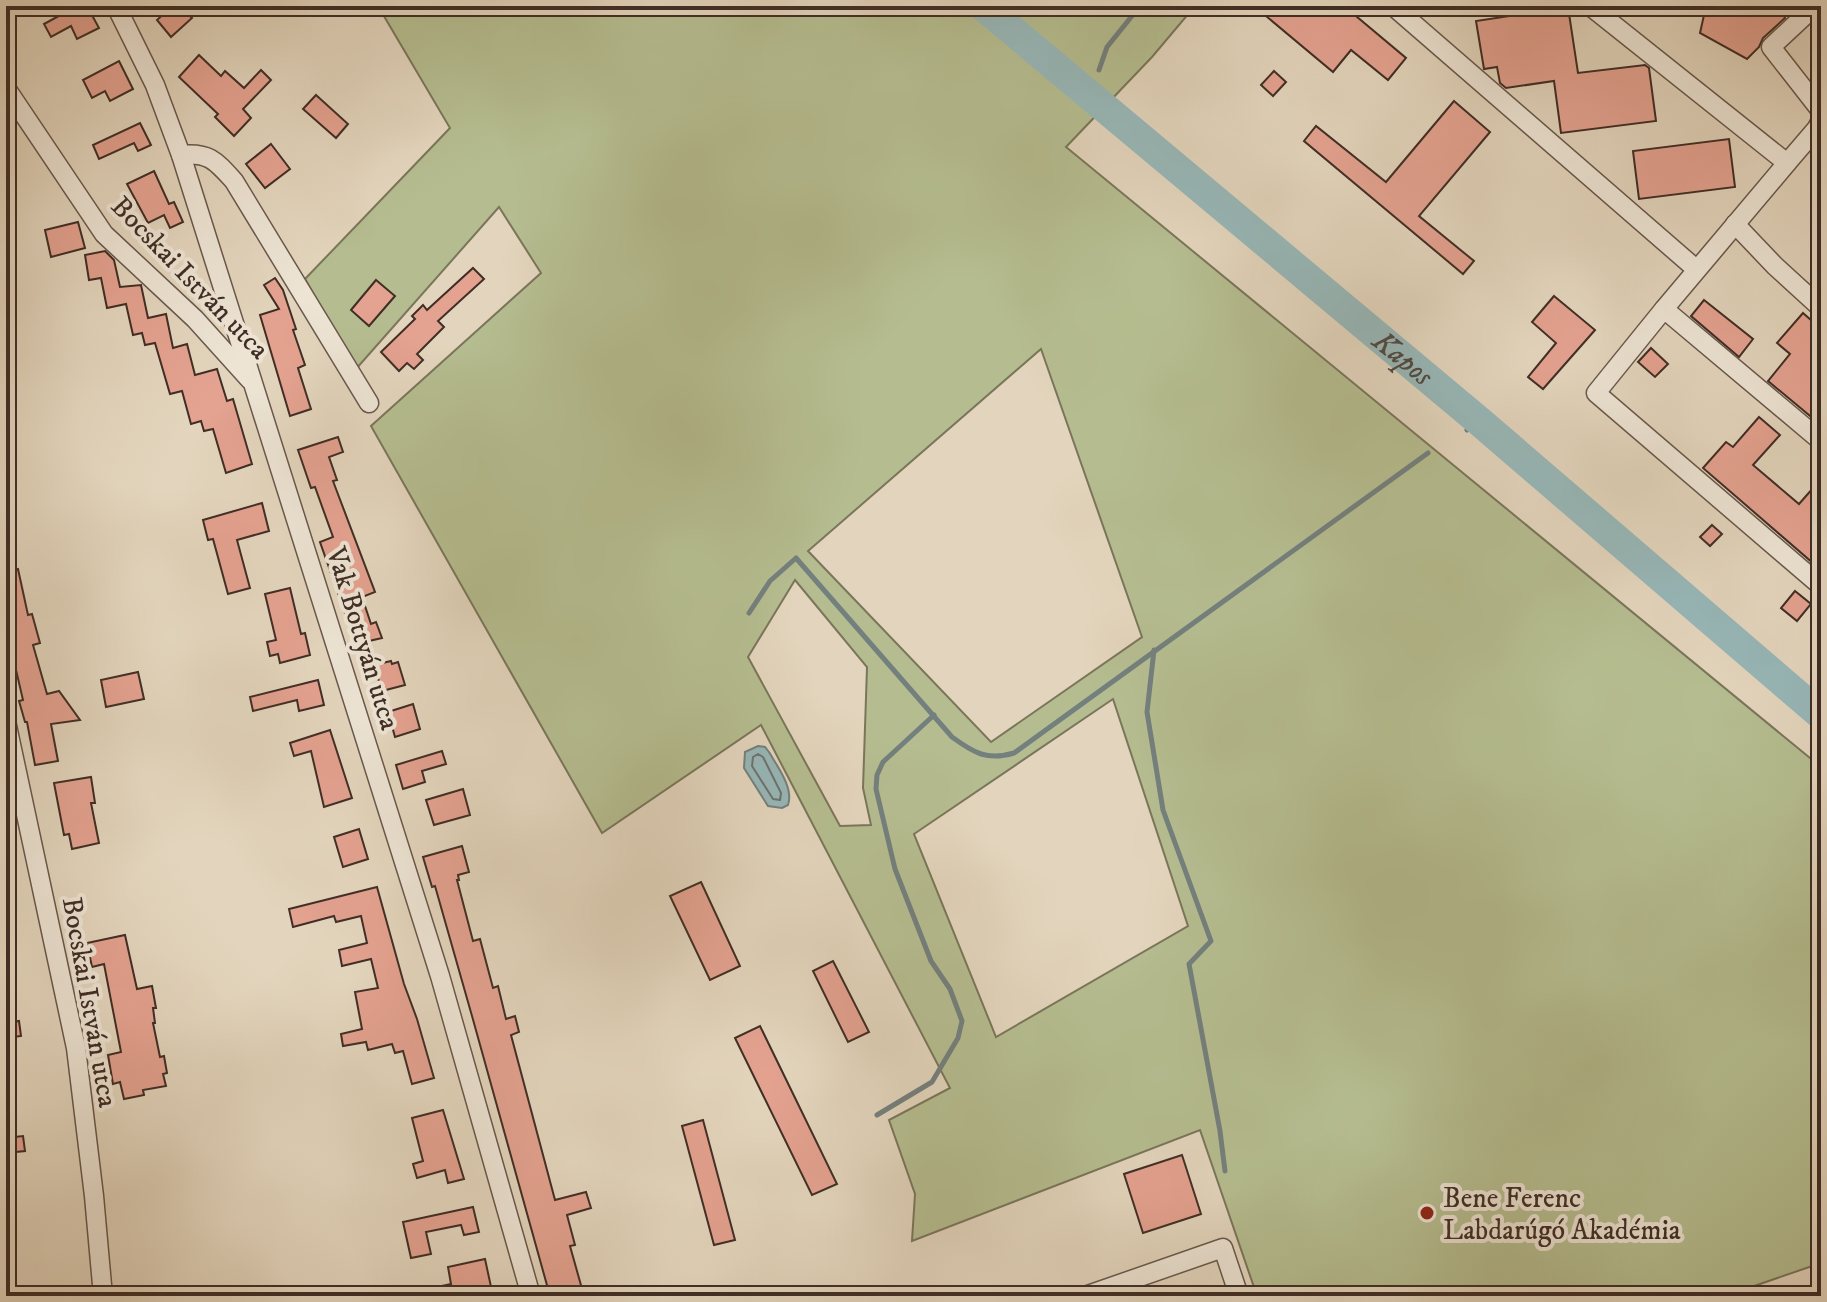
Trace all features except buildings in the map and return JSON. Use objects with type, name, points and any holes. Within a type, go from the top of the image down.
[{"type":"street","name":"Vak Bottyán utca","points":[[116,6],[155,85],[181,155],[255,385],[440,976],[531,1296]]},
{"type":"street","points":[[1393,6],[1696,269]]},
{"type":"street","points":[[1590,6],[1787,163]]},
{"type":"street","points":[[1815,6],[1771,47],[1821,111]]},
{"type":"street","name":"Bocskai István utca","points":[[6,88],[104,234],[195,319],[255,385]]},
{"type":"street","points":[[1821,120],[1596,393],[1821,586]]},
{"type":"street","points":[[181,155],[199,153],[208,157],[234,181],[369,403]]},
{"type":"street","points":[[1735,224],[1821,308]]},
{"type":"street","points":[[1664,309],[1821,441]]},
{"type":"street","name":"Bocskai István utca","points":[[6,721],[76,1048],[103,1296]]},
{"type":"street","points":[[1085,1296],[1223,1248],[1239,1296]]},
{"type":"green space","points":[[378,6],[1195,6],[1152,57],[1066,147],[1821,767],[1821,1263],[1725,1296],[1257,1296],[1200,1130],[912,1241],[915,1194],[889,1120],[950,1088],[761,725],[602,833],[371,426],[541,273],[499,207],[356,369],[305,279],[450,128]],"holes":[[[1041,349],[1142,637],[991,742],[808,551]],[[795,580],[867,667],[863,788],[871,825],[840,826],[748,657]],[[1113,699],[1188,926],[996,1037],[914,834]]]},
{"type":"water","points":[[758,746],[765,747],[769,752],[787,784],[788,805],[782,808],[768,806],[744,768],[745,752]]},
{"type":"waterway","name":"Kapos","points":[[983,6],[1479,421],[1821,715]]},
{"type":"waterway","points":[[1099,70],[1107,47],[1140,6]]},
{"type":"waterway","points":[[1088,94],[1094,86]]},
{"type":"waterway","points":[[1467,430],[1479,421]]},
{"type":"waterway","points":[[749,613],[770,581],[796,558],[952,737],[988,756],[1014,753],[1428,453]]},
{"type":"waterway","points":[[1154,650],[1147,712],[1163,810],[1211,941],[1189,964],[1225,1171]]},
{"type":"waterway","points":[[877,1115],[932,1082],[958,1038],[962,1021],[950,989],[931,961],[895,869],[876,789],[877,775],[883,762],[934,715]]},
{"type":"place","name":"Bene Ferenc Labdarúgó Akadémia","points":[[1427,1213]]}]
